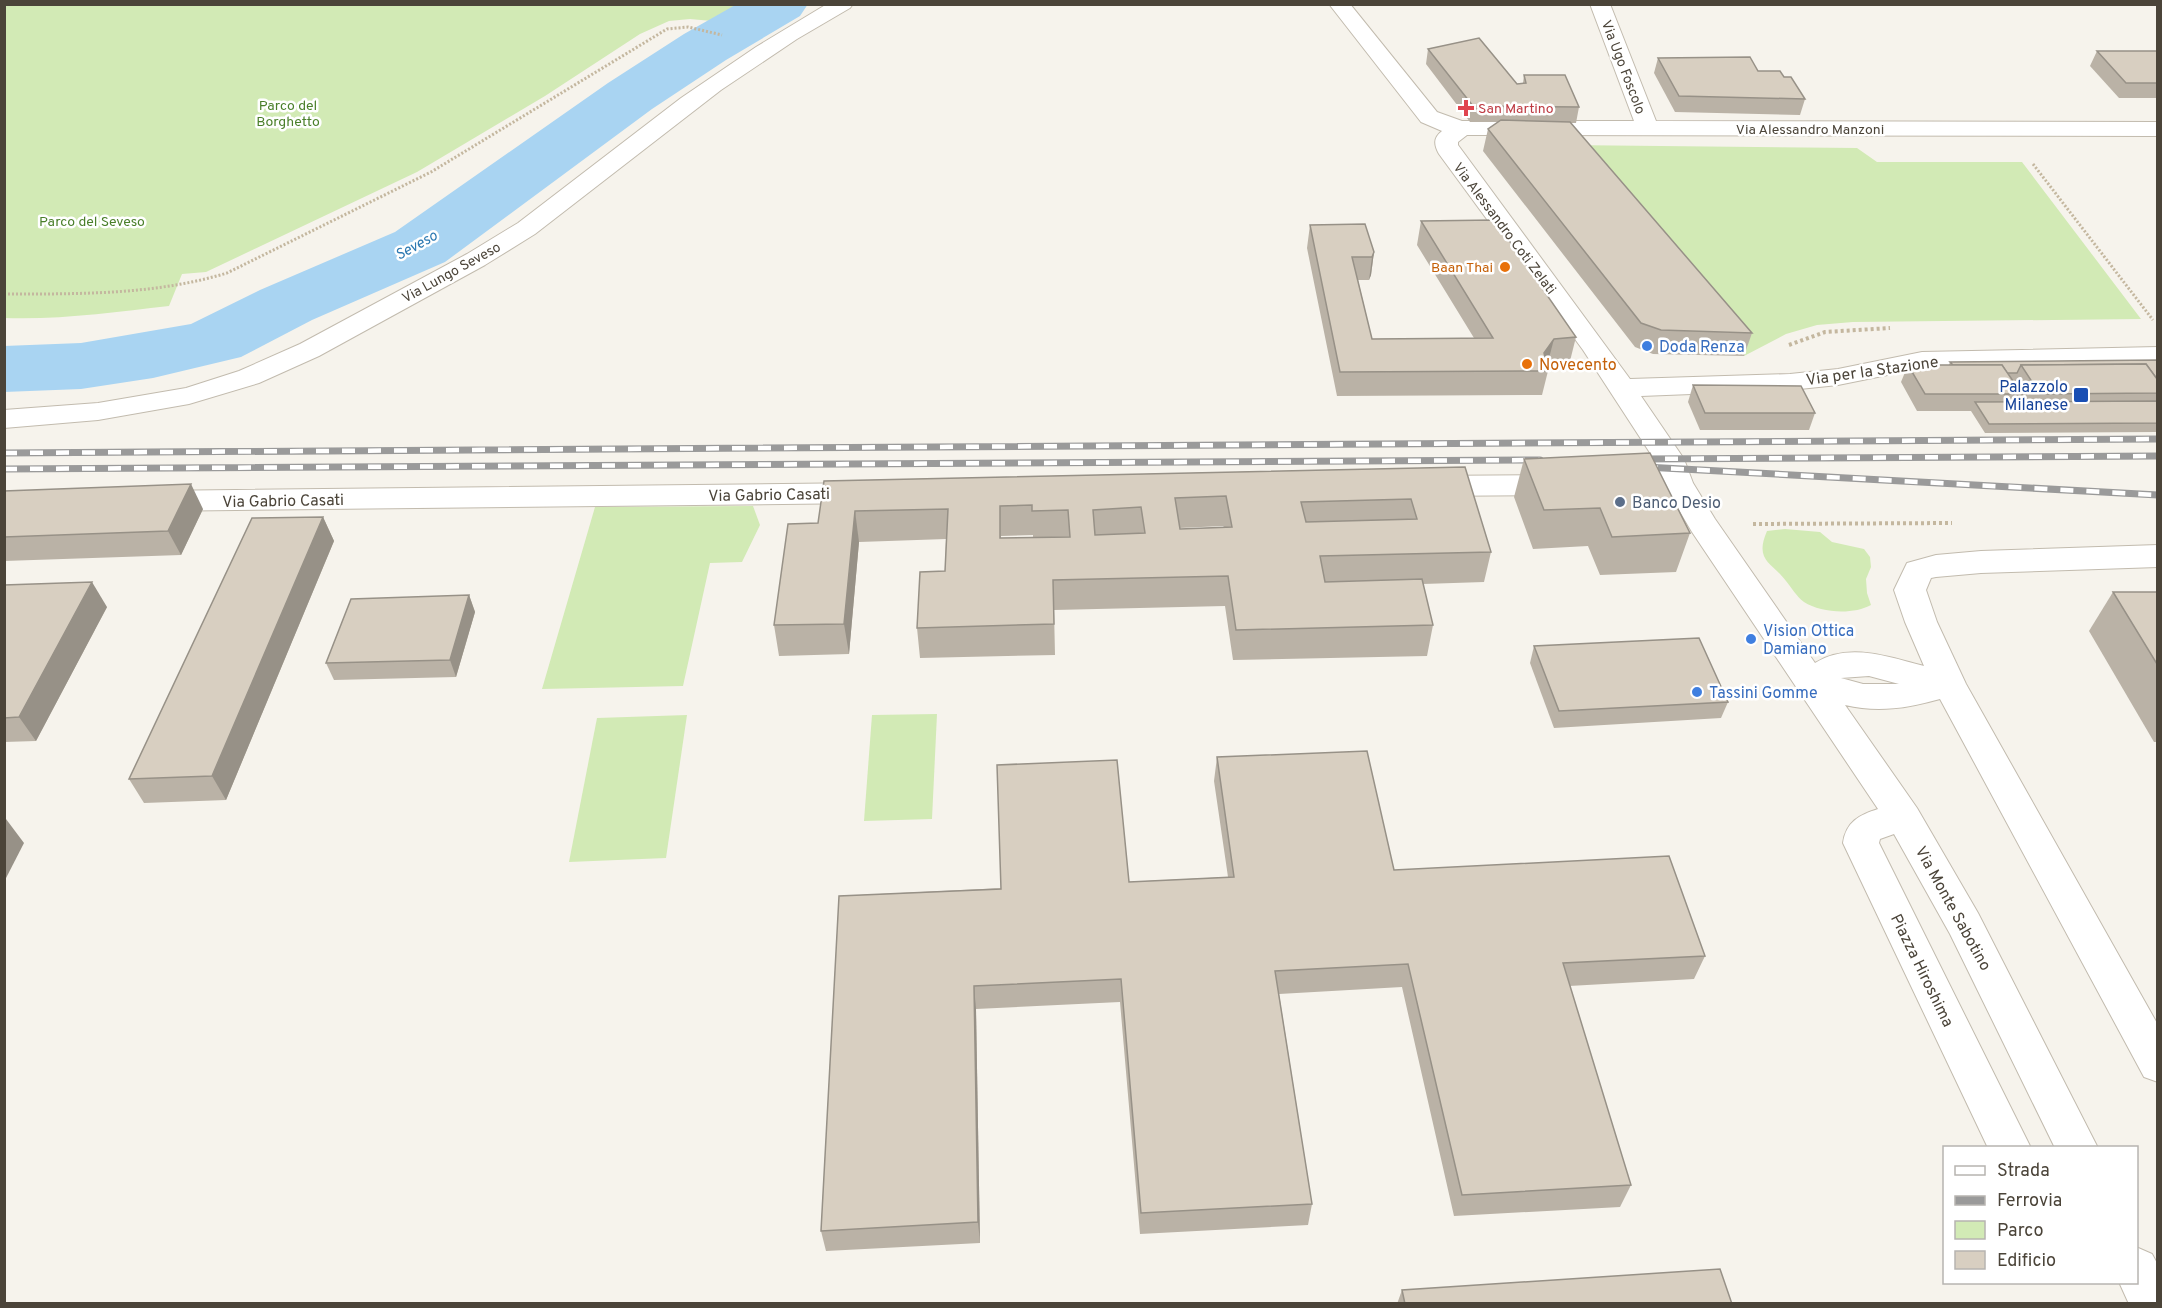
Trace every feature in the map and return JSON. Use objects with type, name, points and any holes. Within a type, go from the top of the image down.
[{"type":"street","name":"Via Lungo Seveso","points":[[4,419],[85,414],[140,407],[199,393],[248,377],[305,352],[491,251],[542,218],[638,140],[717,81],[757,54],[843,4]]},
{"type":"street","points":[[1339,4],[1429,117],[1448,126],[1462,128]]},
{"type":"street","name":"Via Ugo Foscolo","points":[[1600,4],[1648,129]]},
{"type":"street","name":"Via Alessandro Manzoni","points":[[1462,128],[2125,129],[2154,139]]},
{"type":"street","name":"Via Alessandro Coti Zelati","points":[[1462,128],[1447,139],[1446,145],[1451,154],[1622,388]]},
{"type":"street","name":"Via per la Stazione","points":[[1622,388],[1790,382],[1838,377],[1922,360],[2157,355]]},
{"type":"street","name":"Via Monte Sabotino","points":[[1622,388],[1669,459],[1678,483],[1703,525],[1812,680],[1904,818],[1964,924],[2076,1146]]},
{"type":"street","points":[[1403,487],[1678,483]]},
{"type":"street","name":"Via Gabrio Casati","points":[[124,501],[889,493]]},
{"type":"street","points":[[2157,556],[1981,562],[1936,566],[1918,571],[1910,590],[1921,622],[1949,684],[2157,1064]]},
{"type":"street","points":[[1812,680],[1841,693],[1866,697],[1894,697],[1949,684]]},
{"type":"street","name":"Piazza Hiroshima","points":[[1904,818],[1868,827],[1862,834],[1861,843],[2009,1146]]},
{"type":"street","points":[[2138,1273],[2153,1304]]},
{"type":"path","points":[[4,294],[92,294],[149,289],[191,284],[227,273],[431,172],[667,29],[691,26],[725,36]]},
{"type":"path","points":[[2026,156],[2153,320],[2154,328]]},
{"type":"path","points":[[1703,525],[1961,523]]},
{"type":"green space","points":[[5,4],[747,5],[712,21],[690,19],[669,21],[640,34],[545,96],[417,172],[206,272],[182,274],[169,306],[46,318],[4,318]]},
{"type":"green space","points":[[1565,145],[1857,148],[1877,162],[2022,162],[2141,319],[1853,322],[1817,325],[1786,334],[1744,356]]},
{"type":"green space","points":[[753,506],[760,525],[742,562],[710,563],[683,686],[542,689],[595,507]]},
{"type":"green space","points":[[1785,529],[1820,532],[1832,542],[1864,549],[1870,557],[1871,567],[1866,579],[1871,605],[1855,610],[1837,611],[1819,609],[1801,600],[1764,555],[1767,531]]},
{"type":"green space","points":[[937,714],[932,819],[864,821],[872,715]]},
{"type":"green space","points":[[687,715],[666,858],[569,862],[597,718]]},
{"type":"building","points":[[1479,38],[1517,84],[1526,83],[1524,75],[1565,75],[1579,107],[1473,106],[1428,49]]},
{"type":"building","points":[[2097,51],[2157,51],[2157,83],[2126,83]]},
{"type":"building","points":[[1750,57],[1758,71],[1780,71],[1784,77],[1791,77],[1805,99],[1679,96],[1658,58]]},
{"type":"building","points":[[1501,120],[1570,122],[1752,333],[1661,330],[1641,323],[1488,129]]},
{"type":"building","points":[[1495,220],[1576,337],[1554,339],[1544,353],[1548,371],[1340,372],[1310,225],[1365,224],[1374,252],[1372,257],[1352,257],[1372,339],[1493,338],[1421,221]]},
{"type":"building","points":[[2157,360],[2157,379],[2146,364],[2021,365],[2017,373],[2007,373],[2002,365],[1953,365],[1950,362]]},
{"type":"building","points":[[2146,364],[2157,379],[2157,393],[2040,394],[2021,365]]},
{"type":"building","points":[[1908,365],[2002,365],[2022,394],[1925,394]]},
{"type":"building","points":[[1693,385],[1801,386],[1815,413],[1705,413]]},
{"type":"building","points":[[2157,401],[2157,423],[1989,424],[1975,402]]},
{"type":"building","points":[[1650,453],[1690,533],[1612,537],[1600,508],[1544,510],[1524,459]]},
{"type":"building","points":[[1465,467],[1491,552],[1320,556],[1325,582],[1422,579],[1433,625],[1236,630],[1228,576],[1053,580],[1054,624],[917,628],[920,572],[945,571],[948,509],[855,511],[844,624],[774,625],[788,524],[818,523],[824,481]],"holes":[[[1226,496],[1232,527],[1180,529],[1175,498]],[[1411,499],[1417,519],[1306,522],[1301,502]],[[1032,505],[1032,511],[1068,510],[1070,537],[1000,538],[1000,506]],[[1141,507],[1145,533],[1095,535],[1093,510]]]},
{"type":"building","points":[[191,484],[168,531],[4,537],[4,491]]},
{"type":"building","points":[[323,517],[212,776],[129,779],[252,518]]},
{"type":"building","points":[[92,582],[19,717],[4,718],[4,585]]},
{"type":"building","points":[[2113,592],[2157,592],[2157,664]]},
{"type":"building","points":[[469,595],[450,660],[326,663],[351,599]]},
{"type":"building","points":[[1699,638],[1728,702],[1559,711],[1534,646]]},
{"type":"building","points":[[1367,751],[1394,870],[1669,856],[1705,956],[1563,963],[1631,1185],[1462,1195],[1408,964],[1275,971],[1312,1204],[1141,1213],[1121,979],[974,986],[978,1222],[821,1231],[839,896],[1001,889],[997,765],[1117,760],[1129,882],[1234,877],[1217,757]]},
{"type":"building","points":[[1720,1269],[1732,1304],[1405,1304],[1402,1290]]},
{"type":"waterway","name":"Seveso","points":[[4,369],[81,366],[153,355],[215,341],[286,305],[420,247],[630,96],[705,47],[780,4]]},
{"type":"railway","points":[[4,453],[2158,439]]},
{"type":"railway","points":[[1639,459],[2158,456]]},
{"type":"railway","points":[[4,469],[1540,460]]},
{"type":"railway","points":[[1645,467],[2158,495]]},
{"type":"place","name":"San Martino","points":[[1466,108]]},
{"type":"place","name":"Baan Thai","points":[[1505,267]]},
{"type":"place","name":"Doda Renza","points":[[1647,346]]},
{"type":"place","name":"Novecento","points":[[1527,364]]},
{"type":"place","name":"Palazzolo Milanese","points":[[2081,395]]},
{"type":"place","name":"Banco Desio","points":[[1620,502]]},
{"type":"place","name":"Vision Ottica Damiano","points":[[1751,639]]},
{"type":"place","name":"Tassini Gomme","points":[[1697,692]]},
{"type":"park label","name":"Parco del Borghetto","points":[[288,114]]},
{"type":"park label","name":"Parco del Seveso","points":[[92,221]]}]
